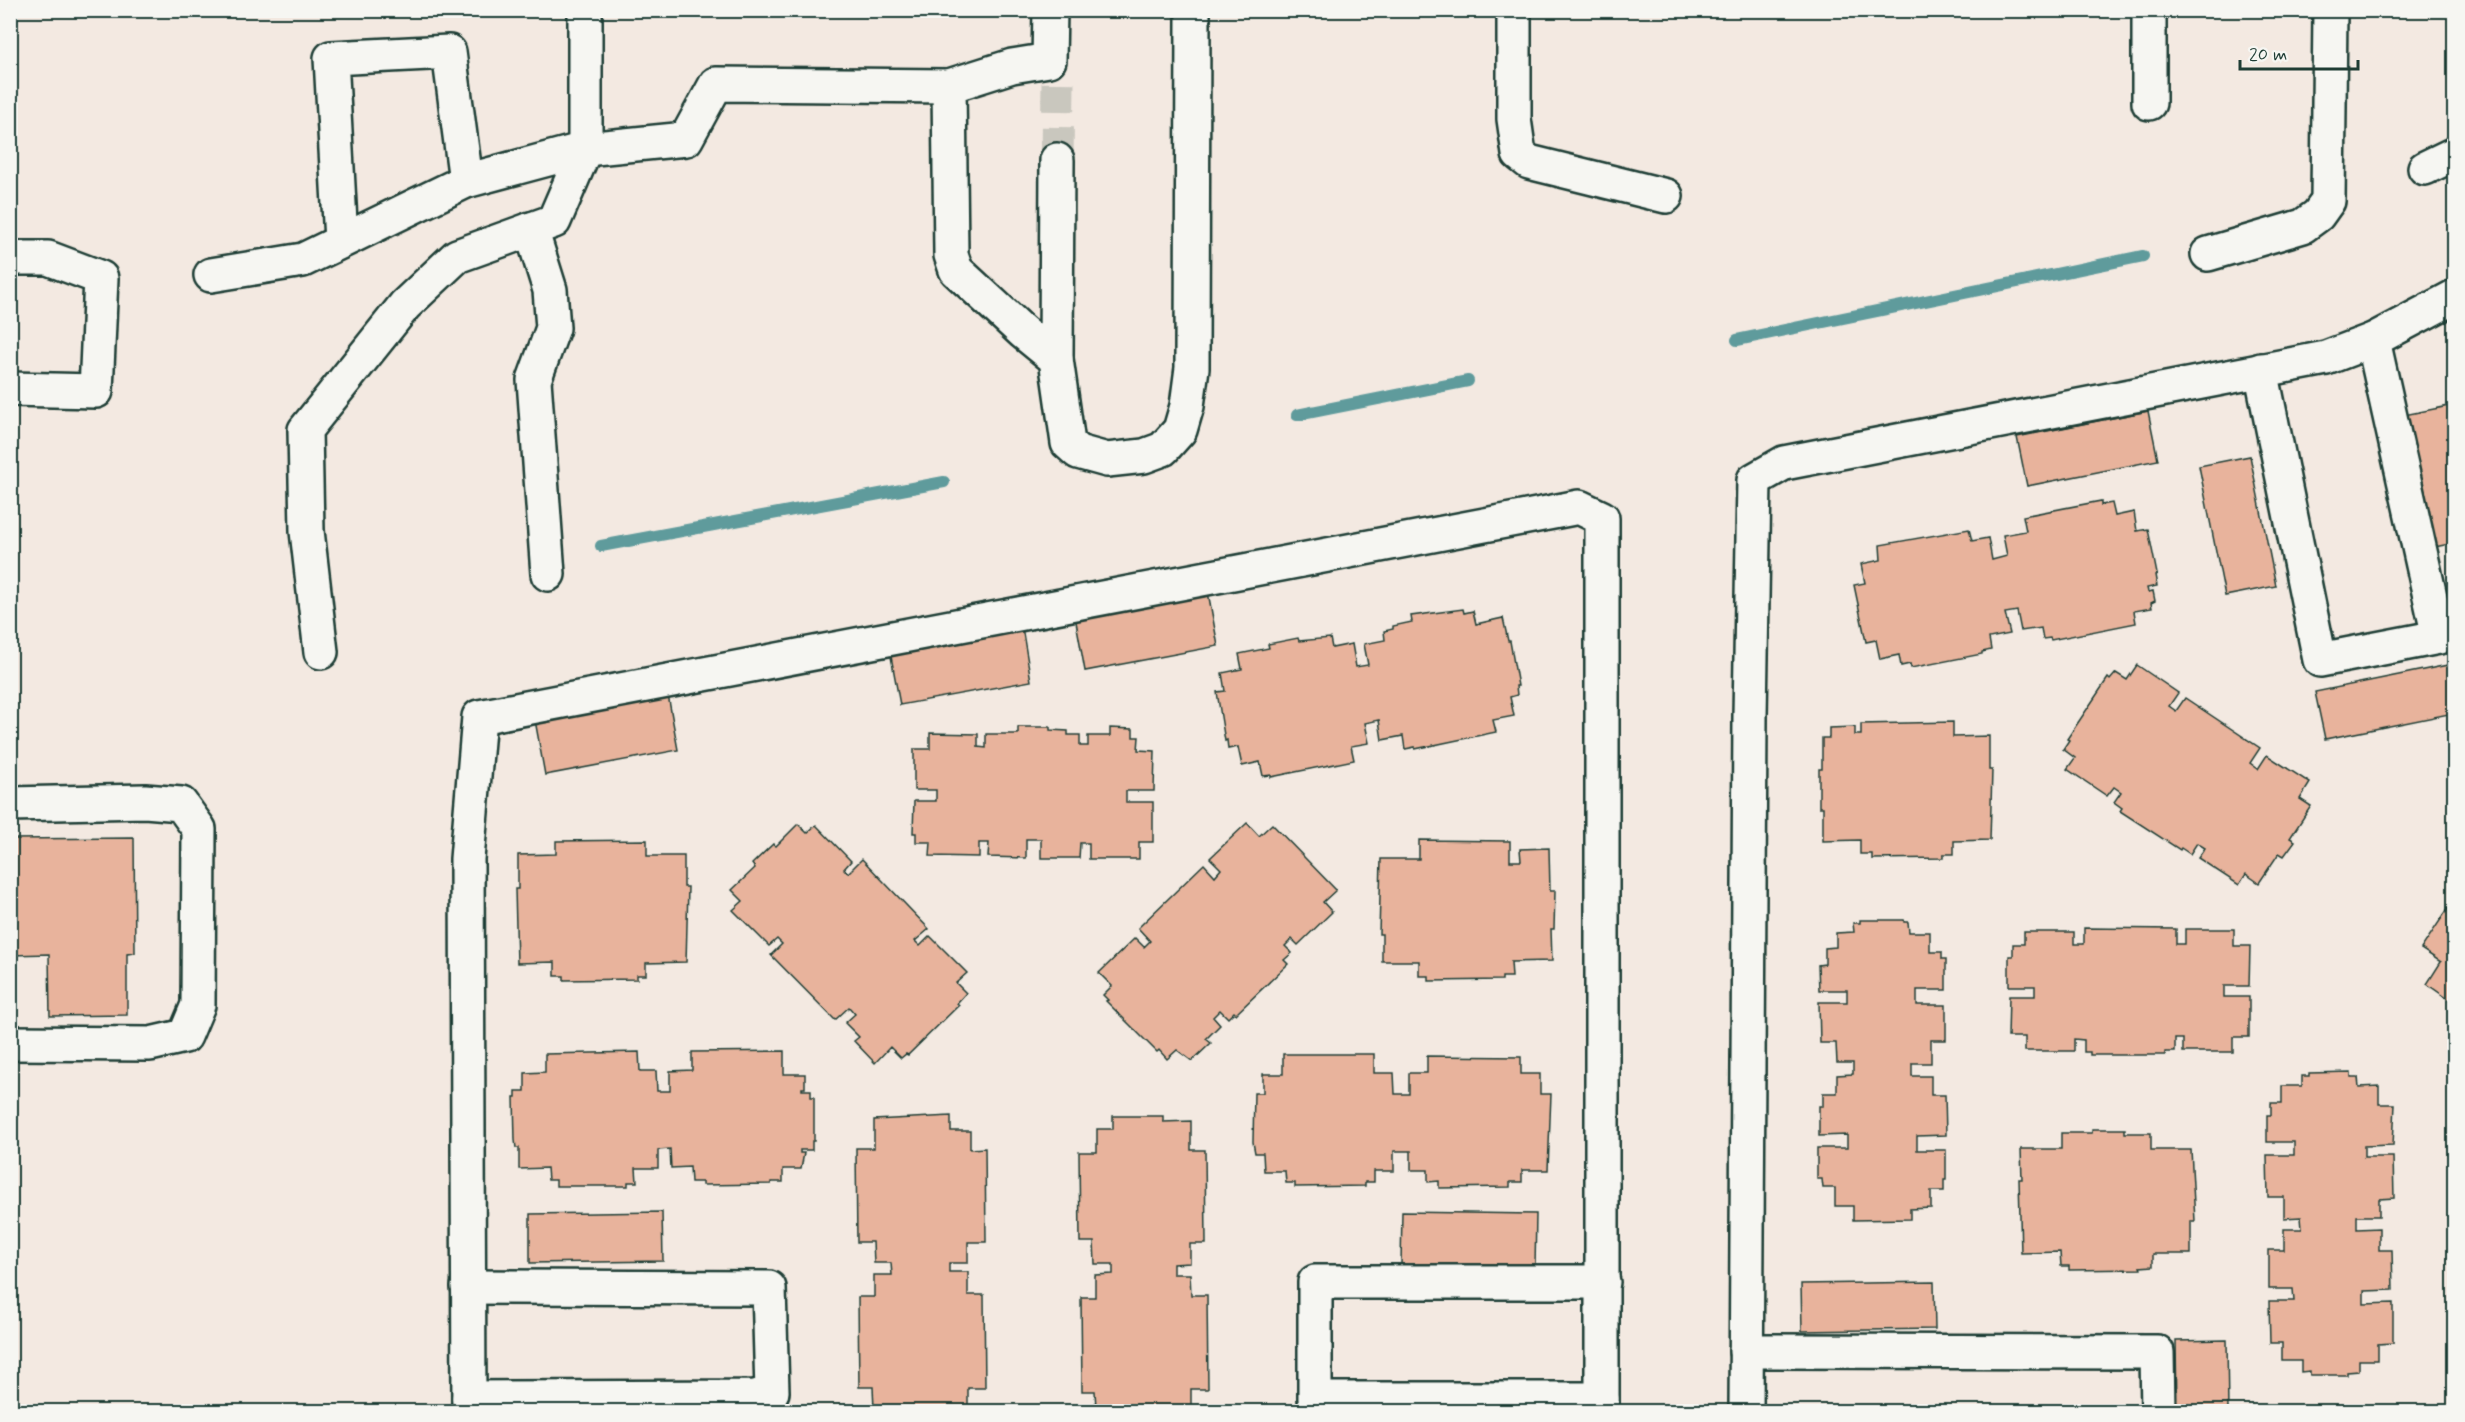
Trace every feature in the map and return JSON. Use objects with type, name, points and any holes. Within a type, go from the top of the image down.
[{"type":"street","points":[[321,652],[307,531],[305,429],[405,305],[457,256],[554,221],[585,149],[585,10]]},
{"type":"street","points":[[211,275],[303,260],[466,181],[585,149],[686,139],[716,84],[949,86],[1012,66],[1053,71],[1050,10]]},
{"type":"street","points":[[1057,160],[1056,359],[1068,443],[1078,452],[1107,460],[1144,456],[1163,449],[1180,429],[1187,406],[1192,368],[1193,10]]},
{"type":"street","points":[[1514,10],[1514,119],[1519,154],[1528,162],[1666,196]]},
{"type":"street","points":[[2149,10],[2149,104]]},
{"type":"street","points":[[2208,254],[2303,226],[2318,214],[2328,201],[2330,10]]},
{"type":"street","points":[[341,241],[331,58],[449,52],[466,181]]},
{"type":"street","points":[[949,86],[951,255],[956,270],[1056,359]]},
{"type":"street","points":[[2425,168],[2454,154]]},
{"type":"street","points":[[531,229],[550,290],[553,328],[534,380],[548,574]]},
{"type":"street","points":[[10,258],[48,258],[101,278],[96,391],[10,388]]},
{"type":"street","points":[[1746,1412],[1749,728],[1754,480],[1784,464],[2326,358],[2373,340],[2454,297]]},
{"type":"street","points":[[2260,370],[2320,660],[2439,637],[2373,340]]},
{"type":"street","points":[[468,1287],[769,1288],[772,1392],[755,1397],[469,1405],[468,1287],[467,860],[479,717],[1579,507],[1602,518],[1604,1282],[1602,1405],[1315,1399],[1315,1282],[1604,1282]]},
{"type":"street","points":[[10,804],[145,801],[181,804],[199,829],[198,1005],[185,1036],[150,1044],[10,1043]]},
{"type":"street","points":[[1746,1351],[2157,1352],[2158,1412]]},
{"type":"building","points":[[2454,405],[2454,543],[2430,548],[2404,415]]},
{"type":"building","points":[[2148,411],[2158,460],[2027,486],[2017,437]]},
{"type":"building","points":[[2250,456],[2276,586],[2225,596],[2199,466]]},
{"type":"building","points":[[2101,501],[2101,505],[2112,503],[2115,516],[2134,512],[2137,531],[2148,529],[2157,574],[2155,575],[2157,586],[2147,588],[2148,592],[2153,591],[2155,601],[2151,603],[2152,608],[2134,611],[2136,623],[2051,640],[2050,638],[2043,639],[2041,628],[2021,631],[2017,611],[2005,613],[2010,634],[1989,638],[1991,650],[1982,652],[1982,654],[1911,668],[1910,664],[1901,666],[1899,655],[1880,659],[1876,640],[1866,642],[1854,585],[1865,583],[1861,564],[1881,560],[1880,545],[1969,529],[1972,541],[1988,538],[1992,560],[2007,556],[2003,535],[2026,531],[2023,516]]},
{"type":"building","points":[[1208,592],[1218,646],[1085,671],[1075,616]]},
{"type":"building","points":[[1463,609],[1464,613],[1473,611],[1476,624],[1503,618],[1508,641],[1510,641],[1518,686],[1516,686],[1517,695],[1510,697],[1514,716],[1493,720],[1496,732],[1415,749],[1415,747],[1405,749],[1403,736],[1382,740],[1379,720],[1365,723],[1369,743],[1351,746],[1354,760],[1271,777],[1271,775],[1263,776],[1260,762],[1242,766],[1238,747],[1228,749],[1217,692],[1225,691],[1222,673],[1242,669],[1239,654],[1269,648],[1268,644],[1298,638],[1299,641],[1330,638],[1332,648],[1352,644],[1356,667],[1368,665],[1364,644],[1385,640],[1384,631],[1393,629],[1393,626],[1412,622],[1411,616]]},
{"type":"building","points":[[1022,627],[1031,681],[900,705],[890,651]]},
{"type":"building","points":[[2137,665],[2178,693],[2169,706],[2176,711],[2185,698],[2260,748],[2250,763],[2258,769],[2267,755],[2310,783],[2300,799],[2311,806],[2290,838],[2295,841],[2284,856],[2279,853],[2259,883],[2246,874],[2239,885],[2198,858],[2205,848],[2197,843],[2190,854],[2181,848],[2180,850],[2120,811],[2122,808],[2114,802],[2121,792],[2114,787],[2107,796],[2067,769],[2075,758],[2063,749],[2069,740],[2067,739],[2108,678],[2110,680],[2116,673],[2127,680]]},
{"type":"building","points":[[2448,665],[2454,698],[2454,713],[2325,739],[2315,692]]},
{"type":"building","points":[[668,695],[678,750],[545,775],[535,720]]},
{"type":"building","points":[[1953,722],[1953,737],[1989,736],[1989,770],[1992,770],[1990,840],[1954,841],[1954,854],[1943,854],[1943,858],[1872,859],[1872,854],[1860,854],[1860,840],[1823,841],[1823,807],[1819,807],[1819,769],[1822,769],[1822,738],[1829,738],[1829,728],[1855,727],[1855,735],[1861,735],[1861,724]]},
{"type":"building","points":[[1018,727],[1050,727],[1050,730],[1068,731],[1068,735],[1080,735],[1080,746],[1088,746],[1088,736],[1110,736],[1110,728],[1133,729],[1133,737],[1139,737],[1138,750],[1155,751],[1154,791],[1126,791],[1126,802],[1153,802],[1153,842],[1139,842],[1139,859],[1089,859],[1089,843],[1080,843],[1079,858],[1041,858],[1041,839],[1026,839],[1026,858],[988,857],[989,843],[979,843],[979,857],[930,856],[931,842],[916,842],[916,833],[913,833],[914,801],[936,801],[936,790],[914,790],[914,749],[930,749],[930,733],[978,734],[978,747],[986,748],[986,734],[1018,734]]},
{"type":"building","points":[[1247,823],[1259,836],[1272,824],[1336,890],[1323,902],[1332,912],[1298,945],[1292,939],[1285,946],[1292,953],[1284,960],[1288,964],[1236,1014],[1234,1012],[1228,1018],[1220,1010],[1213,1017],[1220,1025],[1206,1039],[1211,1043],[1192,1061],[1177,1050],[1167,1059],[1159,1050],[1157,1052],[1106,1001],[1108,1000],[1103,995],[1112,986],[1099,973],[1135,938],[1144,947],[1150,941],[1138,928],[1204,864],[1215,876],[1221,869],[1210,858]]},
{"type":"building","points":[[798,824],[807,833],[816,825],[851,861],[844,869],[848,873],[862,859],[929,929],[915,941],[920,946],[930,936],[967,973],[956,983],[966,993],[957,1003],[959,1005],[908,1055],[901,1058],[890,1047],[875,1063],[854,1041],[859,1037],[845,1023],[855,1014],[849,1007],[835,1020],[771,955],[782,944],[777,939],[769,946],[733,910],[743,901],[732,890],[755,868],[752,864],[773,844],[776,846]]},
{"type":"building","points":[[134,838],[135,953],[127,954],[127,1015],[50,1016],[49,954],[10,955],[10,839]]},
{"type":"building","points":[[647,840],[647,856],[684,856],[684,887],[688,887],[686,962],[646,963],[646,975],[637,975],[637,979],[564,980],[564,976],[555,976],[555,962],[517,963],[515,889],[518,889],[518,855],[556,854],[556,841]]},
{"type":"building","points":[[1419,840],[1510,841],[1510,861],[1521,861],[1520,849],[1549,848],[1550,891],[1555,891],[1554,929],[1551,929],[1552,961],[1511,962],[1512,977],[1502,977],[1502,980],[1429,981],[1429,976],[1419,976],[1419,961],[1382,961],[1382,934],[1379,934],[1381,859],[1419,859]]},
{"type":"building","points":[[2449,907],[2454,911],[2454,1003],[2427,984],[2441,962],[2421,949]]},
{"type":"building","points":[[1860,920],[1904,920],[1908,922],[1909,932],[1930,932],[1930,952],[1942,952],[1942,959],[1946,959],[1946,990],[1917,990],[1917,1005],[1946,1005],[1946,1040],[1931,1040],[1931,1063],[1912,1063],[1912,1076],[1931,1076],[1931,1095],[1945,1095],[1946,1135],[1917,1136],[1917,1150],[1946,1150],[1946,1180],[1944,1180],[1944,1191],[1931,1191],[1931,1208],[1910,1209],[1910,1219],[1853,1220],[1853,1206],[1835,1206],[1835,1188],[1823,1188],[1822,1179],[1817,1179],[1817,1148],[1847,1148],[1847,1135],[1819,1136],[1819,1106],[1823,1106],[1823,1093],[1837,1093],[1837,1075],[1853,1074],[1853,1063],[1837,1063],[1836,1043],[1820,1043],[1819,1002],[1847,1002],[1847,990],[1819,990],[1818,965],[1825,964],[1825,948],[1836,947],[1836,933],[1854,932],[1853,923],[1860,923]]},
{"type":"building","points":[[2084,928],[2176,929],[2176,944],[2185,944],[2185,929],[2234,929],[2234,946],[2250,946],[2249,986],[2224,986],[2224,997],[2249,997],[2249,1037],[2233,1037],[2233,1052],[2183,1052],[2183,1039],[2175,1039],[2175,1052],[2165,1052],[2165,1055],[2090,1055],[2090,1052],[2084,1052],[2084,1040],[2074,1039],[2074,1051],[2025,1051],[2025,1037],[2008,1037],[2009,996],[2035,996],[2035,986],[2009,986],[2009,956],[2013,956],[2013,944],[2024,944],[2024,932],[2074,932],[2074,944],[2084,944]]},
{"type":"building","points":[[784,1051],[784,1074],[805,1074],[805,1088],[802,1090],[811,1090],[811,1097],[814,1097],[814,1141],[812,1141],[812,1150],[800,1150],[800,1153],[804,1153],[801,1169],[783,1169],[783,1182],[702,1185],[702,1182],[691,1182],[690,1167],[671,1168],[670,1149],[658,1150],[658,1168],[636,1168],[637,1182],[628,1182],[628,1186],[556,1186],[556,1180],[548,1180],[547,1168],[519,1169],[519,1148],[516,1148],[515,1140],[514,1097],[516,1097],[516,1091],[525,1091],[525,1073],[545,1072],[545,1054],[639,1052],[640,1071],[656,1071],[657,1091],[670,1091],[670,1071],[692,1070],[692,1052]]},
{"type":"building","points":[[1283,1054],[1374,1054],[1374,1073],[1394,1073],[1395,1094],[1409,1094],[1409,1073],[1427,1073],[1427,1056],[1521,1057],[1521,1074],[1540,1074],[1540,1094],[1551,1094],[1548,1170],[1522,1170],[1522,1182],[1510,1182],[1510,1187],[1439,1188],[1439,1181],[1428,1182],[1428,1170],[1411,1170],[1411,1151],[1394,1151],[1394,1171],[1374,1171],[1374,1182],[1365,1182],[1365,1186],[1295,1187],[1295,1183],[1286,1183],[1285,1171],[1264,1171],[1263,1153],[1255,1153],[1253,1142],[1254,1093],[1263,1093],[1263,1074],[1283,1074]]},
{"type":"building","points":[[2351,1072],[2351,1077],[2358,1077],[2359,1087],[2379,1086],[2379,1104],[2395,1104],[2393,1145],[2364,1146],[2364,1157],[2393,1157],[2394,1198],[2379,1199],[2379,1216],[2357,1216],[2357,1229],[2379,1228],[2379,1250],[2392,1250],[2393,1290],[2364,1291],[2364,1304],[2393,1303],[2393,1343],[2378,1344],[2378,1360],[2359,1360],[2359,1371],[2347,1372],[2347,1375],[2310,1375],[2310,1371],[2301,1372],[2301,1361],[2282,1361],[2282,1343],[2270,1343],[2269,1301],[2294,1301],[2293,1289],[2269,1289],[2269,1250],[2284,1250],[2284,1229],[2302,1229],[2301,1217],[2284,1218],[2284,1197],[2268,1197],[2267,1155],[2294,1155],[2294,1142],[2267,1142],[2267,1115],[2271,1115],[2271,1103],[2282,1103],[2282,1086],[2302,1086],[2302,1076],[2309,1076],[2309,1073]]},
{"type":"building","points":[[951,1116],[951,1131],[970,1131],[970,1149],[985,1148],[986,1242],[968,1242],[968,1263],[949,1263],[949,1272],[968,1272],[968,1295],[984,1295],[985,1388],[968,1388],[968,1408],[949,1408],[949,1412],[892,1412],[892,1408],[874,1408],[873,1387],[859,1387],[858,1297],[874,1297],[874,1275],[892,1275],[891,1263],[874,1263],[873,1242],[857,1242],[856,1148],[874,1148],[874,1120]]},
{"type":"building","points":[[1113,1116],[1163,1116],[1163,1122],[1191,1121],[1191,1150],[1205,1150],[1206,1244],[1190,1244],[1190,1263],[1173,1264],[1173,1274],[1190,1274],[1191,1295],[1207,1295],[1208,1389],[1191,1389],[1191,1408],[1171,1408],[1171,1412],[1115,1412],[1114,1406],[1096,1407],[1095,1391],[1082,1391],[1081,1297],[1095,1297],[1095,1275],[1113,1274],[1113,1264],[1095,1264],[1094,1242],[1080,1242],[1079,1152],[1097,1152],[1097,1129],[1113,1129]]},
{"type":"building","points":[[2092,1129],[2125,1129],[2125,1133],[2151,1133],[2151,1150],[2191,1150],[2195,1221],[2191,1221],[2191,1254],[2153,1254],[2153,1266],[2140,1267],[2141,1269],[2069,1270],[2069,1266],[2061,1266],[2060,1252],[2021,1253],[2019,1179],[2022,1179],[2021,1149],[2061,1149],[2061,1133],[2092,1133]]},
{"type":"building","points":[[662,1212],[663,1261],[530,1263],[530,1214]]},
{"type":"building","points":[[1402,1212],[1536,1214],[1535,1267],[1401,1265]]},
{"type":"building","points":[[1934,1282],[1935,1329],[1802,1331],[1801,1284]]},
{"type":"building","points":[[2227,1340],[2228,1412],[2177,1412],[2176,1341]]},
{"type":"waterway","points":[[1737,340],[2143,256]]},
{"type":"waterway","points":[[1297,415],[1468,381]]},
{"type":"waterway","points":[[601,546],[944,482]]},
{"type":"tunnel","points":[[1057,160],[1058,83]]}]
